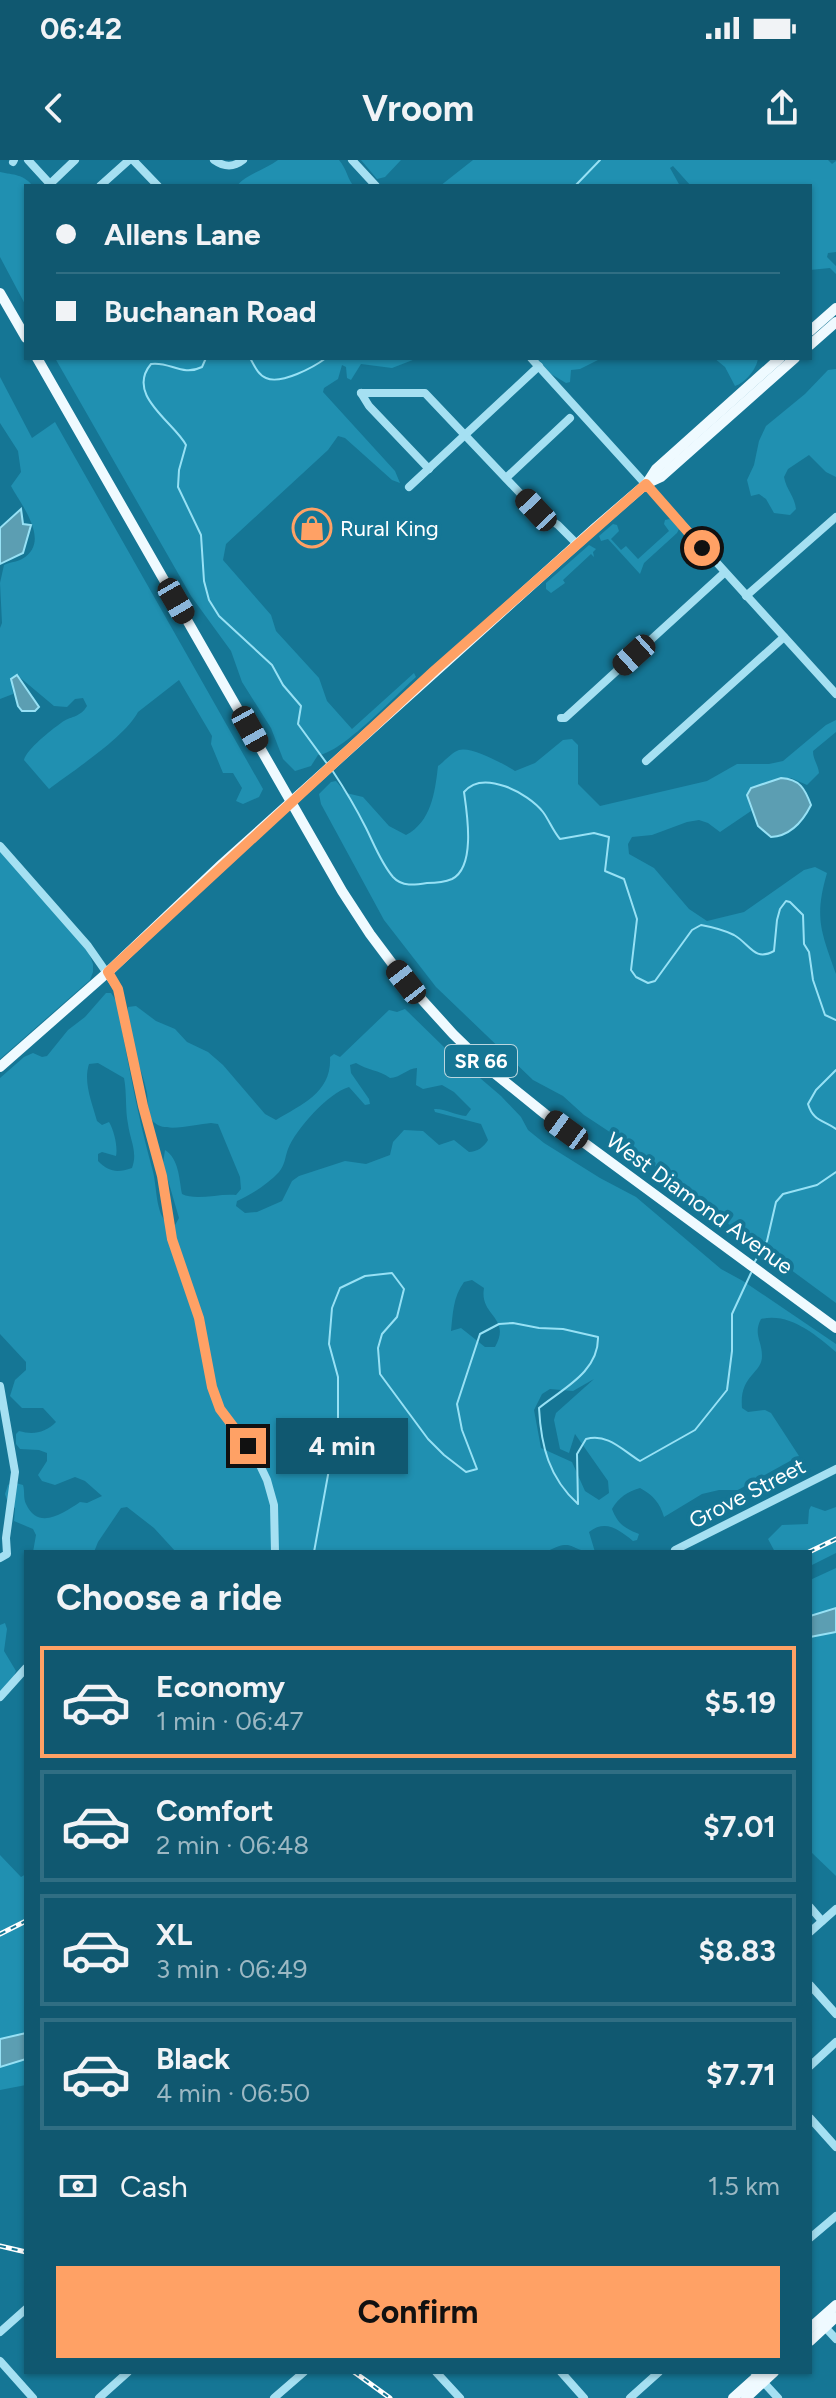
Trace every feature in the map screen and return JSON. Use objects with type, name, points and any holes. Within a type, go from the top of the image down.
[{"type":"main road","points":[[0,293],[24,335]]},
{"type":"main road","points":[[812,329],[836,308]]},
{"type":"main road","points":[[812,343],[836,322]]},
{"type":"main road","name":"West Diamond Avenue","points":[[38,360],[291,802],[370,934],[406,982],[453,1034],[526,1100],[836,1328]]},
{"type":"main road","points":[[0,1067],[646,484],[656,469],[778,360]]},
{"type":"main road","points":[[646,484],[661,477],[793,360]]},
{"type":"main road","points":[[818,2325],[836,2305]]},
{"type":"main road","points":[[818,2325],[836,2317]]},
{"type":"main road","points":[[733,2398],[759,2376]]},
{"type":"main road","points":[[746,2398],[759,2376]]},
{"type":"street","points":[[28,160],[50,184]]},
{"type":"street","points":[[52,184],[75,160]]},
{"type":"street","points":[[102,184],[131,160],[156,184]]},
{"type":"street","points":[[214,160],[224,166],[243,160]]},
{"type":"street","points":[[352,160],[374,184]]},
{"type":"street","points":[[533,360],[836,694]]},
{"type":"street","points":[[409,487],[539,366]]},
{"type":"street","points":[[429,469],[369,406],[361,393],[423,392],[536,510],[558,525],[577,544]]},
{"type":"street","points":[[506,478],[570,418]]},
{"type":"street","points":[[746,596],[836,517]]},
{"type":"street","points":[[561,718],[565,718],[724,573]]},
{"type":"street","points":[[646,761],[784,637]]},
{"type":"street","points":[[0,846],[80,936],[118,989],[143,1106],[162,1176],[172,1239],[199,1318],[214,1394],[228,1422],[257,1459],[267,1480],[274,1505],[275,1550]]},
{"type":"street","points":[[0,1386],[15,1472],[6,1538],[7,1554],[0,1558]]},
{"type":"street","name":"Grove Street","points":[[675,1550],[836,1469]]},
{"type":"street","points":[[0,1697],[24,1670]]},
{"type":"street","points":[[812,1909],[822,1921]]},
{"type":"street","points":[[812,1930],[836,1909]]},
{"type":"street","points":[[812,1987],[836,2014]]},
{"type":"street","points":[[812,2064],[836,2042]]},
{"type":"street","points":[[812,2120],[836,2147]]},
{"type":"street","points":[[812,2236],[836,2216]]},
{"type":"street","points":[[0,2332],[24,2311]]},
{"type":"street","points":[[818,2325],[836,2339]]},
{"type":"street","points":[[0,2361],[33,2398]]},
{"type":"street","points":[[99,2398],[126,2374]]},
{"type":"street","points":[[274,2398],[287,2394],[302,2374]]},
{"type":"street","points":[[438,2374],[460,2398]]},
{"type":"street","points":[[563,2374],[584,2398]]},
{"type":"street","points":[[630,2398],[657,2374]]},
{"type":"street","points":[[759,2376],[778,2398]]},
{"type":"shaded area","points":[[278,160],[339,160],[352,184],[239,184]]},
{"type":"shaded area","points":[[361,160],[401,160],[385,177],[377,179]]},
{"type":"shaded area","points":[[473,160],[828,160],[832,164],[836,161],[836,252],[828,253],[827,257],[836,266],[836,274],[830,268],[812,270],[812,184],[689,184],[673,166],[670,168],[679,184],[443,184]]},
{"type":"shaded area","points":[[0,172],[22,177],[31,184],[24,184],[24,302],[0,257]]},
{"type":"shaded area","points":[[56,360],[413,360],[392,368],[361,364],[351,380],[347,378],[346,367],[342,365],[338,379],[323,392],[395,471],[400,483],[392,480],[345,438],[338,436],[328,450],[226,544],[223,560],[271,615],[276,631],[319,678],[327,701],[352,729],[414,673],[416,677],[340,745],[318,755],[311,766],[295,771],[283,759],[271,728],[242,682],[231,651],[191,596]]},
{"type":"shaded area","points":[[538,360],[598,360],[571,370],[570,382],[566,383],[551,374]]},
{"type":"shaded area","points":[[716,360],[757,360],[750,375],[735,386],[725,367]]},
{"type":"shaded area","points":[[836,369],[836,477],[826,472],[809,455],[788,469],[784,477],[796,509],[790,515],[774,513],[766,499],[759,494],[751,496],[747,480],[759,441],[766,426],[828,370]]},
{"type":"shaded area","points":[[0,377],[32,438],[55,422],[263,789],[259,797],[243,804],[236,801],[242,788],[233,773],[223,773],[211,744],[212,736],[179,680],[138,712],[110,743],[49,789],[24,760],[46,735],[87,706],[83,698],[75,699],[67,707],[54,706],[17,675],[12,684],[13,694],[0,699],[0,583],[4,565],[22,559],[31,552],[34,533],[32,523],[11,486],[21,472],[18,451],[0,423]]},
{"type":"shaded area","points":[[21,509],[23,524],[31,525],[23,553],[0,564],[0,528]]},
{"type":"shaded area","points":[[670,519],[679,529],[677,533],[644,563],[640,574],[608,539],[601,541],[599,536],[613,524],[617,525],[619,531],[611,539],[621,550],[626,546],[638,559],[669,531],[664,524],[665,520]]},
{"type":"shaded area","points":[[589,545],[596,549],[594,557],[591,554],[563,580],[565,583],[551,593],[546,589],[546,583]]},
{"type":"shaded area","points":[[17,675],[39,707],[35,711],[22,711],[18,706],[11,679]]},
{"type":"shaded area","points":[[836,720],[836,732],[813,751],[819,773],[807,785],[791,778],[747,795],[751,811],[720,832],[699,820],[652,835],[632,837],[628,844],[629,854],[654,868],[689,909],[707,921],[744,912],[804,870],[815,867],[827,873],[820,913],[823,935],[836,974],[836,1303],[692,1197],[631,1146],[584,1115],[563,1096],[533,1080],[436,987],[384,920],[321,804],[319,794],[336,781],[346,793],[363,797],[389,826],[406,835],[426,815],[438,766],[459,750],[479,753],[515,771],[535,763],[563,740],[572,739],[578,745],[578,784],[600,806],[707,781],[737,764],[783,761]]},
{"type":"shaded area","points":[[781,778],[793,780],[801,786],[811,805],[795,827],[771,837],[758,826],[747,795],[751,788]]},
{"type":"shaded area","points":[[0,851],[87,948],[93,972],[90,980],[0,1059]]},
{"type":"shaded area","points":[[106,993],[111,993],[117,1002],[159,1206],[164,1220],[174,1227],[179,1218],[163,1163],[165,1150],[176,1164],[182,1194],[194,1197],[236,1195],[241,1189],[240,1177],[218,1124],[166,1127],[153,1121],[131,1039],[128,1007],[136,1006],[156,1021],[175,1029],[187,1042],[208,1052],[265,1114],[276,1120],[314,1096],[321,1088],[330,1057],[334,1054],[340,1057],[389,1010],[397,1012],[405,1009],[501,1096],[521,1117],[528,1130],[544,1143],[636,1197],[721,1269],[836,1344],[836,1352],[810,1332],[782,1319],[761,1319],[759,1324],[761,1362],[744,1388],[742,1408],[748,1412],[765,1410],[771,1413],[799,1456],[738,1490],[702,1494],[664,1517],[649,1494],[640,1488],[631,1491],[612,1509],[622,1525],[639,1534],[637,1540],[601,1526],[589,1532],[594,1550],[562,1545],[550,1550],[174,1550],[154,1528],[127,1507],[121,1508],[95,1550],[33,1550],[36,1535],[33,1529],[14,1521],[15,1508],[8,1503],[5,1494],[8,1485],[12,1482],[23,1485],[25,1502],[31,1512],[44,1518],[59,1515],[80,1502],[87,1503],[102,1496],[85,1481],[75,1477],[55,1485],[42,1481],[38,1475],[47,1461],[47,1453],[20,1449],[16,1444],[19,1431],[39,1432],[56,1422],[43,1408],[22,1408],[10,1396],[15,1380],[26,1370],[26,1362],[0,1334],[0,1078],[24,1057],[33,1053],[47,1056],[68,1030],[85,1017]],"holes":[[[98,1063],[124,1078],[134,1162],[132,1168],[122,1171],[106,1167],[98,1161],[98,1154],[102,1152],[116,1156],[114,1134],[109,1122],[102,1125],[97,1121],[88,1085],[89,1064]],[[356,1063],[390,1078],[417,1068],[416,1085],[423,1089],[442,1085],[471,1109],[466,1116],[438,1109],[434,1109],[435,1112],[481,1124],[488,1140],[480,1149],[469,1152],[454,1140],[439,1145],[423,1131],[404,1130],[393,1142],[390,1155],[366,1164],[345,1161],[299,1176],[292,1181],[282,1201],[257,1212],[245,1213],[236,1206],[237,1201],[279,1172],[292,1141],[305,1122],[332,1096],[349,1087],[365,1105],[370,1104],[351,1073],[350,1065]],[[472,1280],[484,1288],[486,1305],[498,1323],[500,1329],[495,1347],[485,1347],[461,1328],[451,1331],[460,1288],[464,1282]],[[594,1379],[556,1413],[554,1420],[560,1449],[569,1453],[575,1434],[608,1481],[609,1493],[599,1500],[585,1491],[572,1462],[541,1448],[534,1410],[542,1394],[550,1389],[573,1391]]]},
{"type":"shaded area","points":[[811,1506],[825,1511],[836,1507],[836,1553],[812,1565],[812,1550],[774,1550],[768,1539],[782,1525],[808,1524]]},
{"type":"shaded area","points":[[836,1568],[836,1608],[812,1615],[812,1579]]},
{"type":"shaded area","points":[[836,1608],[836,1632],[812,1637],[812,1615]]},
{"type":"shaded area","points":[[5,1623],[4,1651],[16,1671],[12,1681],[0,1693],[0,1625]]},
{"type":"shaded area","points":[[836,1632],[836,1876],[812,1853],[812,1637]]},
{"type":"shaded area","points":[[0,1855],[21,1877],[24,1875],[24,2033],[0,2039]]},
{"type":"shaded area","points":[[24,2033],[24,2060],[0,2067],[0,2039]]},
{"type":"shaded area","points":[[24,2060],[24,2085],[0,2090],[0,2067]]},
{"type":"waterway","points":[[577,184],[600,160]]},
{"type":"waterway","points":[[205,360],[202,367],[195,370],[151,364],[145,375],[147,397],[186,445],[178,487],[201,535],[204,581],[209,600],[219,616],[272,665],[283,685],[301,706],[298,724],[328,765]]},
{"type":"waterway","points":[[251,360],[261,375],[272,380],[297,374],[323,360]]},
{"type":"waterway","points":[[332,770],[385,866],[393,877],[405,884],[443,882],[460,873],[468,839],[464,792],[472,785],[493,783],[516,791],[543,812],[560,839],[594,833],[609,837],[605,871],[624,879],[637,919],[631,970],[636,977],[648,983],[655,981],[692,930],[701,925],[734,935],[757,953],[774,951],[780,909],[786,901],[790,902],[803,915],[804,944],[809,952],[813,980],[825,1015],[836,1020]]},
{"type":"waterway","points":[[836,1070],[816,1090],[808,1104],[816,1117],[836,1129]]},
{"type":"waterway","points":[[754,1263],[767,1241],[776,1202],[783,1194],[817,1185],[836,1172]]},
{"type":"waterway","points":[[314,1550],[338,1420],[338,1377],[329,1344],[332,1308],[340,1288],[365,1276],[392,1273],[404,1289],[397,1317],[382,1334],[378,1348],[380,1374],[428,1439],[466,1472],[477,1469],[462,1430],[457,1404],[480,1334],[499,1324],[513,1323],[598,1337],[597,1349],[586,1370],[539,1408],[548,1460],[560,1483],[578,1504],[577,1454],[586,1439],[608,1440],[640,1461],[695,1430],[727,1390],[732,1351],[732,1314],[751,1273]]},
{"type":"railway","points":[[812,1551],[836,1539]]},
{"type":"railway","points":[[0,1934],[24,1922]]},
{"type":"railway","points":[[0,2246],[24,2252]]},
{"type":"railway","points":[[357,2374],[390,2398]]},
{"type":"place","name":"Rural King","points":[[312,528]]},
{"type":"route","points":[[248,1446],[228,1422],[214,1394],[199,1318],[172,1239],[162,1176],[143,1106],[118,989],[108,972],[435,670],[646,484],[702,548]]}]
